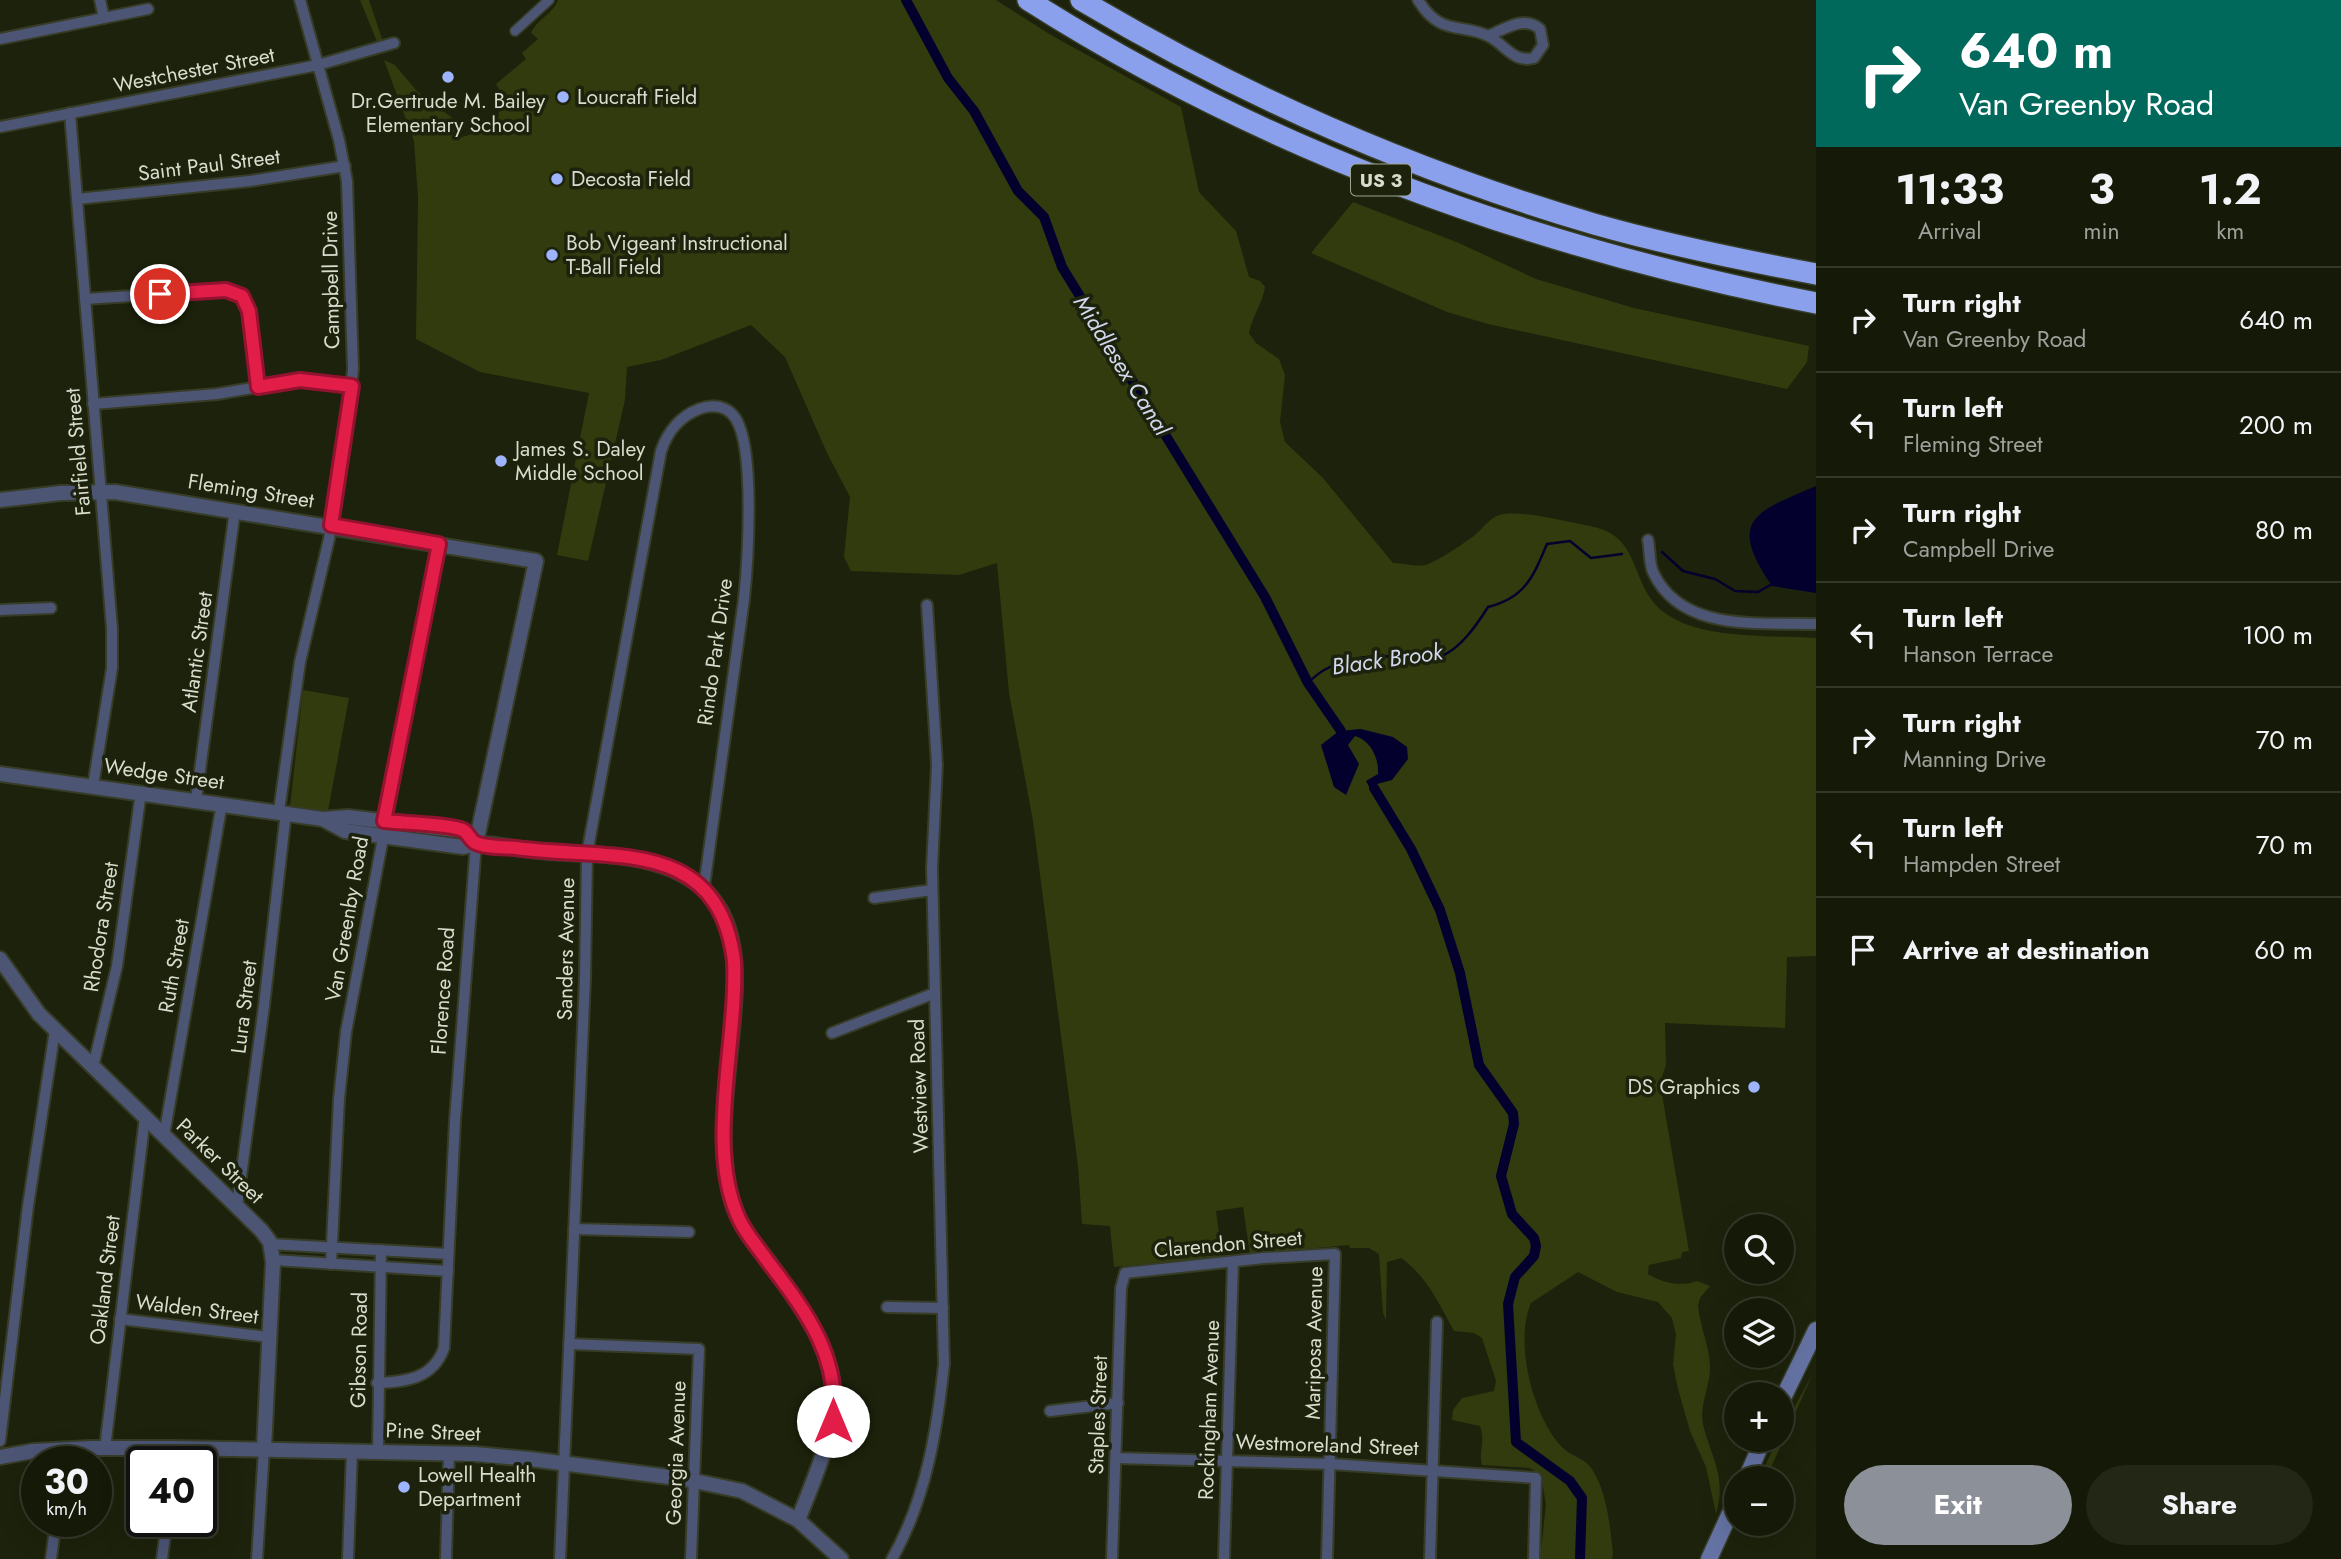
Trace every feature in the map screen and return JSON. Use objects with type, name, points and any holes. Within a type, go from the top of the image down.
[{"type":"highway","name":"US 3","points":[[1028,0],[1124,58],[1214,106],[1392,184],[1487,219],[1596,253],[1706,281],[1816,303]]},
{"type":"highway","name":"US 3","points":[[1081,0],[1247,90],[1434,171],[1605,227],[1816,274]]},
{"type":"main road","points":[[1790,1382],[1816,1330]]},
{"type":"main road","points":[[1709,1559],[1724,1526]]},
{"type":"street","points":[[100,0],[104,18]]},
{"type":"street","name":"Campbell Drive","points":[[283,812],[300,662],[331,525],[352,386],[349,220],[345,166],[300,0]]},
{"type":"street","points":[[515,31],[549,0]]},
{"type":"street","points":[[1418,0],[1440,23],[1488,36],[1522,59],[1537,55],[1544,41],[1537,26],[1526,22],[1488,36]]},
{"type":"street","points":[[0,37],[148,9]]},
{"type":"street","name":"Westchester Street","points":[[0,127],[318,65],[394,43]]},
{"type":"street","name":"Fairfield Street","points":[[70,113],[112,629],[112,668],[93,786]]},
{"type":"street","name":"Saint Paul Street","points":[[77,199],[250,181],[345,166]]},
{"type":"street","points":[[85,299],[226,290],[242,296],[249,311],[258,387]]},
{"type":"street","points":[[93,404],[218,394],[300,380],[352,386]]},
{"type":"street","name":"Sanders Avenue","points":[[560,1559],[587,941],[587,854],[665,439],[681,419],[705,406],[726,408],[737,422]]},
{"type":"street","name":"Rindo Park Drive","points":[[704,887],[746,578],[746,462],[737,422]]},
{"type":"street","name":"Fleming Street","points":[[0,499],[100,491],[331,525],[536,561]]},
{"type":"street","name":"Atlantic Street","points":[[196,800],[235,510]]},
{"type":"street","points":[[1648,540],[1652,570],[1664,589],[1689,612],[1729,620],[1816,624]]},
{"type":"street","name":"Van Greenby Road","points":[[331,1264],[343,1054],[383,829],[439,544]]},
{"type":"street","name":"Florence Road","points":[[377,1383],[418,1377],[440,1359],[446,1338],[448,1254],[475,843],[536,561]]},
{"type":"street","name":"Westview Road","points":[[892,1559],[919,1496],[933,1446],[944,1364],[932,890],[937,765],[927,605]]},
{"type":"street","points":[[0,610],[51,608]]},
{"type":"street","name":"Wedge Street","points":[[0,774],[323,819],[348,817],[383,829],[464,831],[475,843]]},
{"type":"street","name":"Rhodora Street","points":[[93,1067],[117,966],[141,792]]},
{"type":"street","name":"Ruth Street","points":[[164,1136],[222,803]]},
{"type":"street","name":"Lura Street","points":[[237,1206],[264,1006],[283,812]]},
{"type":"street","points":[[475,843],[628,856],[658,863],[681,871],[704,887],[726,923],[734,961],[725,1122],[732,1200],[747,1232],[816,1329],[829,1362],[834,1394],[830,1434],[798,1520]]},
{"type":"street","points":[[874,898],[932,890]]},
{"type":"street","name":"Parker Street","points":[[0,959],[23,995],[55,1030],[237,1206],[270,1244]]},
{"type":"street","points":[[832,1033],[935,993]]},
{"type":"street","points":[[0,1441],[28,1206],[55,1030]]},
{"type":"street","name":"Oakland Street","points":[[105,1446],[145,1117]]},
{"type":"street","points":[[574,1229],[689,1232]]},
{"type":"street","points":[[257,1559],[273,1260],[270,1244],[448,1254]]},
{"type":"street","name":"Gibson Road","points":[[377,1452],[381,1250]]},
{"type":"street","name":"Clarendon Street","points":[[1125,1273],[1335,1254]]},
{"type":"street","name":"Mariposa Avenue","points":[[1327,1559],[1335,1254]]},
{"type":"street","points":[[273,1260],[448,1271]]},
{"type":"street","name":"Rockingham Avenue","points":[[1224,1559],[1233,1262]]},
{"type":"street","name":"Staples Street","points":[[1112,1559],[1121,1288],[1125,1273]]},
{"type":"street","points":[[887,1307],[943,1308]]},
{"type":"street","name":"Walden Street","points":[[120,1319],[269,1337]]},
{"type":"street","points":[[1430,1559],[1437,1322]]},
{"type":"street","name":"Georgia Avenue","points":[[569,1344],[699,1349],[691,1559]]},
{"type":"street","points":[[1050,1411],[1118,1403]]},
{"type":"street","name":"Pine Street","points":[[217,1452],[264,1449],[500,1455],[694,1480],[755,1496],[798,1520],[841,1559]]},
{"type":"street","points":[[348,1559],[352,1451]]},
{"type":"street","points":[[446,1559],[449,1454]]},
{"type":"street","name":"Pine Street","points":[[0,1457],[21,1456]]},
{"type":"street","name":"Westmoreland Street","points":[[1116,1458],[1331,1464],[1536,1478],[1534,1559]]},
{"type":"street","points":[[51,1559],[54,1537]]},
{"type":"street","points":[[162,1559],[165,1537]]},
{"type":"green space","points":[[360,0],[369,0],[383,42],[378,44]]},
{"type":"green space","points":[[558,0],[996,0],[1051,35],[1181,107],[1199,192],[1236,231],[1249,277],[1260,281],[1265,287],[1249,333],[1256,343],[1279,359],[1285,375],[1280,422],[1285,442],[1323,478],[1393,563],[1417,566],[1430,563],[1465,542],[1499,515],[1546,517],[1594,527],[1621,541],[1654,602],[1680,622],[1717,632],[1816,638],[1816,956],[1787,957],[1785,1028],[1665,1023],[1666,1065],[1660,1083],[1689,1251],[1682,1252],[1681,1258],[1649,1265],[1648,1274],[1672,1283],[1697,1281],[1710,1286],[1700,1298],[1698,1306],[1710,1365],[1702,1417],[1719,1478],[1716,1514],[1706,1467],[1690,1431],[1678,1389],[1673,1364],[1676,1335],[1672,1318],[1658,1302],[1617,1292],[1578,1272],[1531,1303],[1526,1319],[1525,1338],[1529,1378],[1535,1399],[1552,1434],[1562,1447],[1589,1465],[1597,1478],[1607,1510],[1613,1553],[1612,1559],[1540,1559],[1546,1505],[1541,1474],[1529,1468],[1482,1465],[1480,1426],[1452,1420],[1453,1410],[1462,1398],[1494,1391],[1496,1381],[1482,1338],[1474,1333],[1454,1331],[1425,1282],[1401,1258],[1387,1262],[1386,1320],[1383,1313],[1379,1254],[1369,1248],[1350,1248],[1349,1245],[1250,1254],[1243,1207],[1216,1211],[1222,1256],[1114,1267],[1110,1226],[1082,1224],[1078,1166],[1033,821],[1009,693],[997,563],[959,575],[851,571],[844,557],[850,497],[827,453],[785,357],[751,325],[661,360],[627,367],[625,400],[588,561],[557,555],[589,393],[480,372],[416,339],[418,198],[414,141],[384,60],[395,65],[416,90],[460,124],[459,138],[498,126],[500,91],[496,84],[526,59],[522,53],[538,39],[531,33]]},
{"type":"green space","points":[[1353,202],[1459,243],[1536,279],[1634,308],[1809,346],[1807,362],[1787,389],[1488,324],[1447,312],[1311,253]]},
{"type":"green space","points":[[303,690],[349,698],[328,811],[290,806]]},
{"type":"green space","points":[[1813,1373],[1794,1416],[1794,1408]]},
{"type":"green space","points":[[1771,1452],[1778,1452],[1772,1466],[1765,1466]]},
{"type":"shaded area","points":[[1816,486],[1816,593],[1772,586],[1758,564],[1751,546],[1750,532],[1754,521],[1777,503]]},
{"type":"shaded area","points":[[1361,729],[1393,737],[1407,747],[1408,759],[1392,780],[1377,784],[1372,792],[1366,781],[1378,774],[1377,762],[1370,746],[1355,736],[1348,745],[1359,764],[1346,795],[1334,787],[1321,745],[1339,731]]},
{"type":"waterway","name":"Middlesex Canal","points":[[906,0],[948,78],[974,111],[1018,191],[1044,217],[1062,267],[1265,597],[1308,683],[1341,731]]},
{"type":"waterway","name":"Black Brook","points":[[1308,683],[1336,664],[1353,659],[1387,656],[1440,657],[1448,653],[1467,636],[1488,607],[1519,592],[1532,576],[1547,544],[1570,541],[1591,558],[1622,554]]},
{"type":"waterway","name":"Black Brook","points":[[1662,552],[1683,571],[1715,579],[1735,591],[1758,592],[1774,583]]},
{"type":"waterway","points":[[1374,788],[1411,849],[1440,910],[1460,973],[1479,1065],[1513,1113],[1514,1124],[1501,1176],[1512,1214],[1534,1238],[1536,1246],[1534,1256],[1515,1277],[1508,1304],[1516,1442],[1570,1481],[1582,1498],[1580,1559]]},
{"type":"place","name":"Dr.Gertrude M. Bailey Elementary School","points":[[448,77]]},
{"type":"place","name":"Loucraft Field","points":[[563,97]]},
{"type":"place","name":"Decosta Field","points":[[557,179]]},
{"type":"place","name":"Bob Vigeant Instructional T-Ball Field","points":[[552,255]]},
{"type":"place","name":"James S. Daley Middle School","points":[[501,461]]},
{"type":"place","name":"DS Graphics","points":[[1754,1087]]},
{"type":"place","name":"Lowell Health Department","points":[[404,1487]]},
{"type":"route","points":[[160,294],[226,290],[242,296],[249,311],[258,387],[300,380],[352,386],[331,525],[439,544],[384,821],[464,831],[475,843],[533,851],[642,858],[688,875],[704,887],[716,903],[730,935],[734,961],[725,1122],[727,1172],[732,1200],[740,1222],[816,1329],[829,1362],[835,1408],[833,1421]]}]
